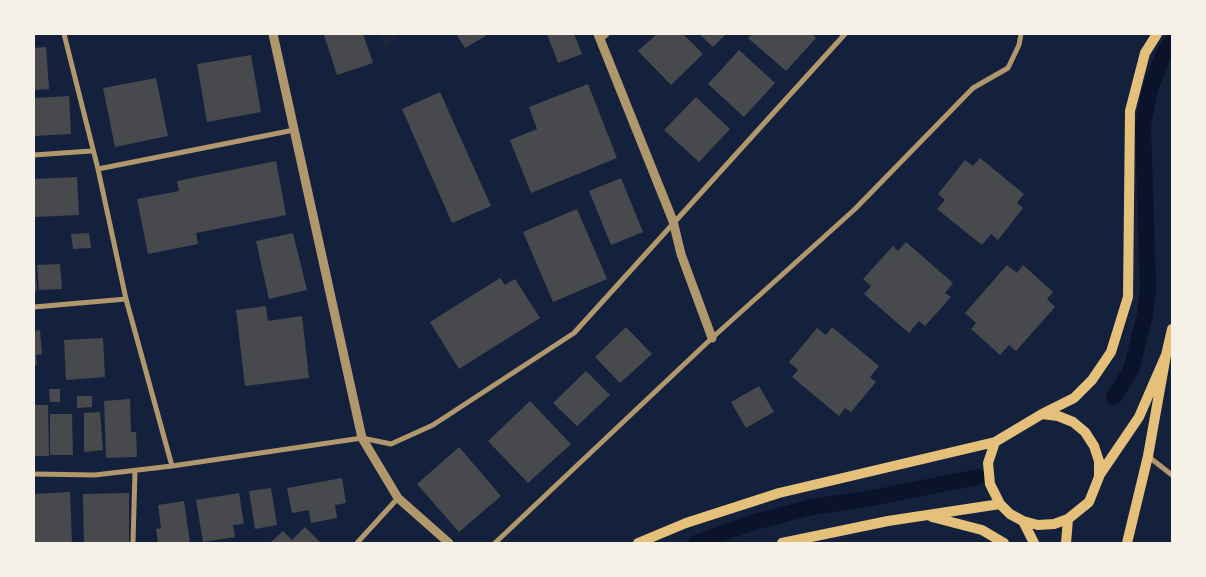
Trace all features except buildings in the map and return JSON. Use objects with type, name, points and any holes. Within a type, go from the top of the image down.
[{"type":"main road","points":[[638,543],[686,523],[779,493],[995,442],[1042,414],[1074,398],[1092,380],[1111,352],[1128,298],[1130,111],[1145,53],[1157,34]]},
{"type":"main road","points":[[1127,543],[1148,456],[1172,329]]},
{"type":"main road","points":[[995,442],[988,463],[990,484],[1000,504],[1010,514],[1023,521],[1046,524],[1068,519],[1088,502],[1098,477],[1139,417],[1166,355]]},
{"type":"main road","points":[[1042,414],[1058,416],[1073,422],[1085,432],[1096,453],[1098,477]]},
{"type":"main road","points":[[782,543],[829,532],[1000,504]]},
{"type":"main road","points":[[926,515],[982,530],[1004,543]]},
{"type":"main road","points":[[1066,543],[1068,519]]},
{"type":"main road","points":[[1023,521],[1034,543]]},
{"type":"street","points":[[64,34],[91,151],[98,169],[126,299],[172,466]]},
{"type":"street","points":[[273,34],[362,438],[398,498],[449,543]]},
{"type":"street","points":[[607,34],[599,37],[673,221],[681,254],[712,338]]},
{"type":"street","points":[[34,474],[95,475],[172,466],[362,438],[391,444],[433,424],[574,332],[845,34]]},
{"type":"street","points":[[495,543],[712,338],[855,209],[973,88],[1008,68],[1019,46],[1021,34]]},
{"type":"street","points":[[98,169],[294,130]]},
{"type":"street","points":[[34,155],[91,151]]},
{"type":"street","points":[[34,307],[126,299]]},
{"type":"street","points":[[1148,456],[1172,475]]},
{"type":"street","points":[[133,543],[135,470]]},
{"type":"street","points":[[357,543],[398,498]]},
{"type":"shaded area","points":[[380,34],[400,34],[384,48]]},
{"type":"waterway","points":[[1114,397],[1131,370],[1145,315],[1148,288],[1143,125],[1150,89],[1164,53],[1172,41]]},
{"type":"waterway","points":[[696,543],[754,522],[812,507],[872,498],[978,477]]}]
